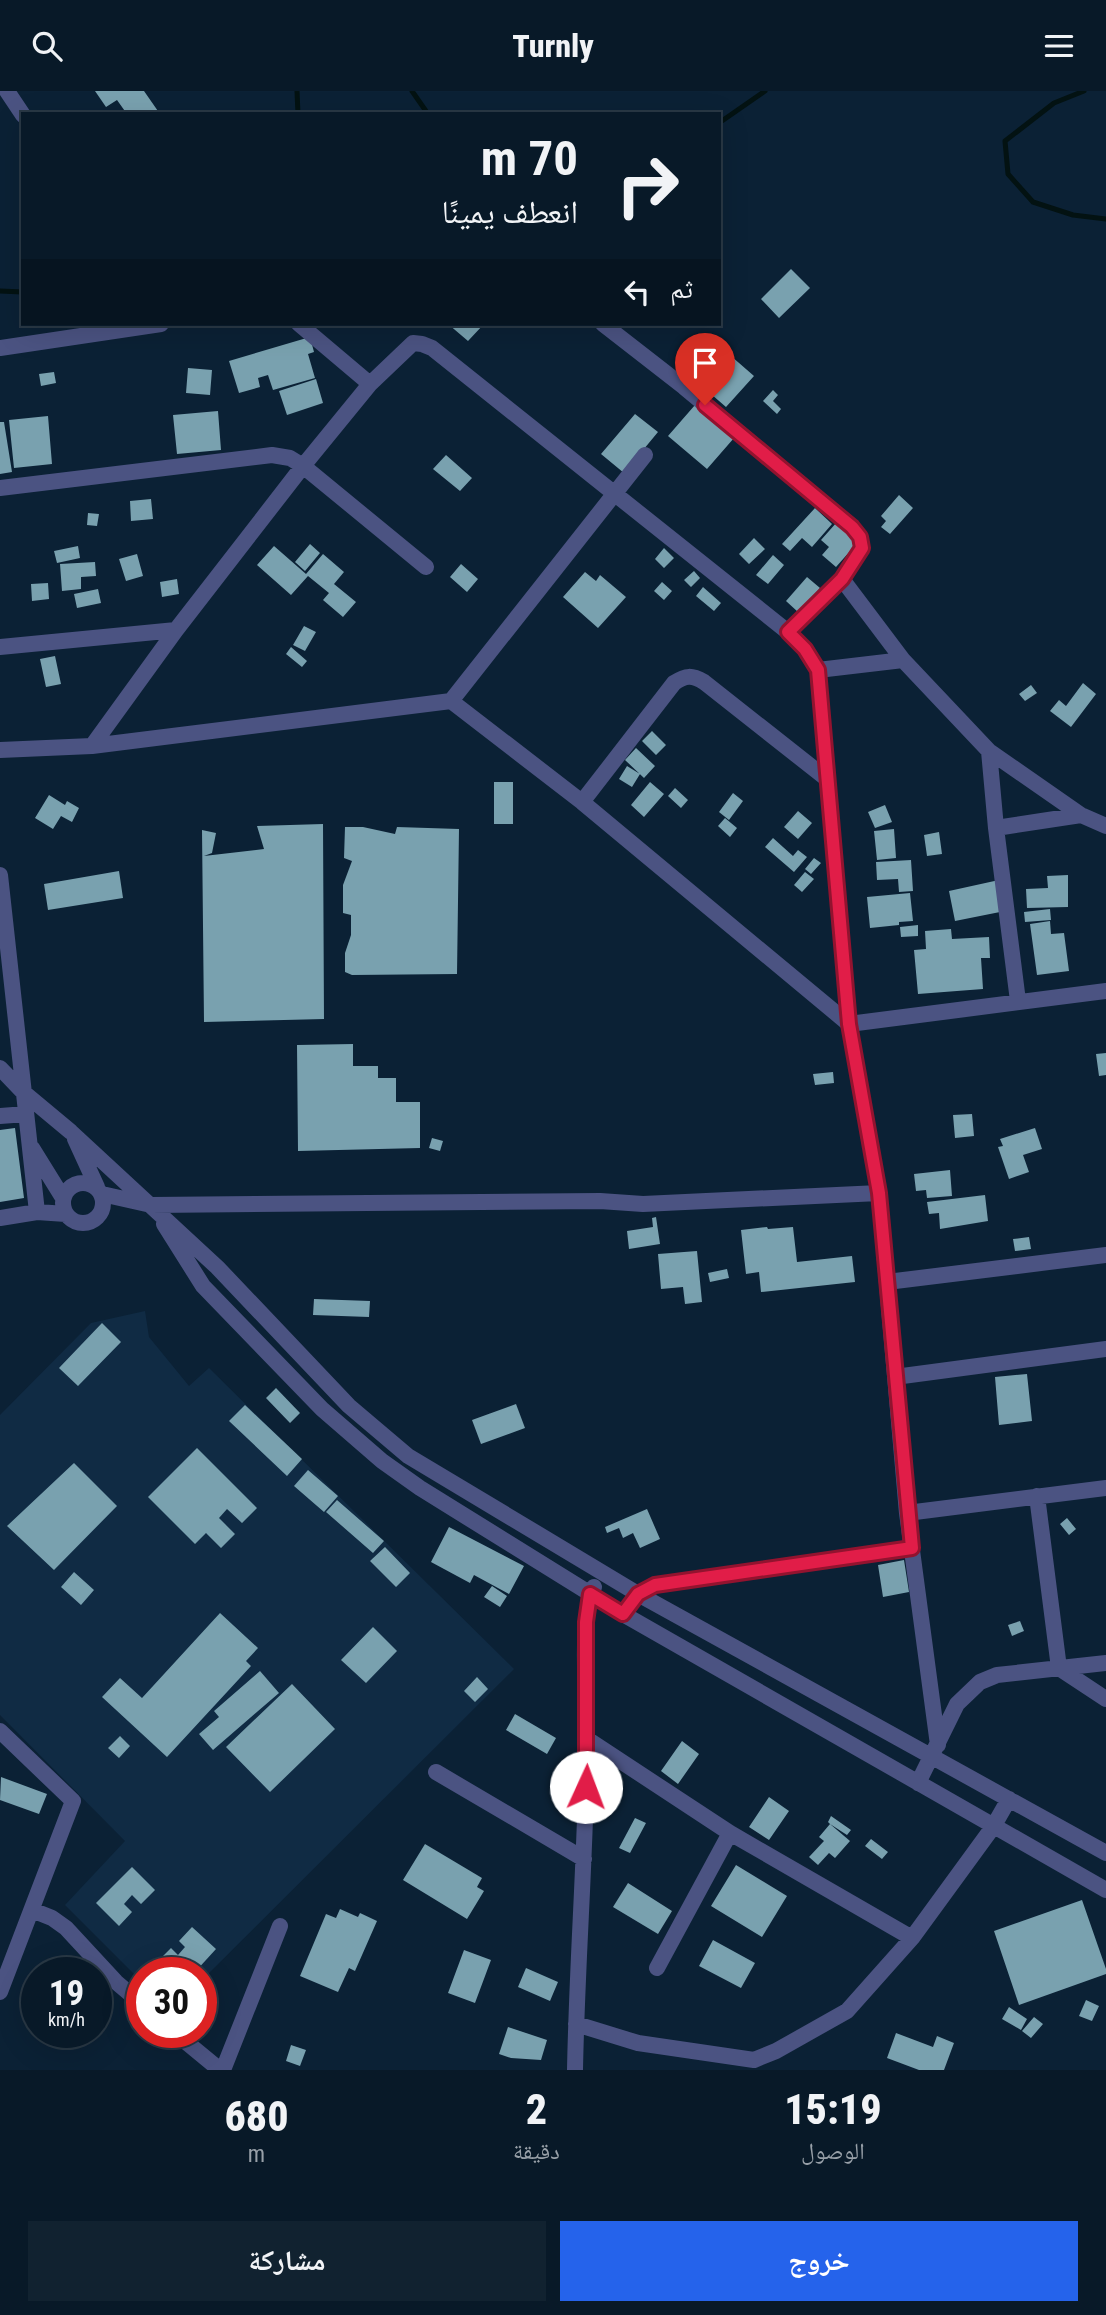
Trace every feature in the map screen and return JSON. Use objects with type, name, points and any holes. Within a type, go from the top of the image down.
[{"type":"street","points":[[7,91],[21,112]]},
{"type":"street","points":[[0,348],[148,326]]},
{"type":"street","points":[[301,326],[370,384]]},
{"type":"street","points":[[606,326],[684,387],[852,527],[860,537],[862,548],[842,579],[788,632]]},
{"type":"street","points":[[92,746],[176,630],[303,466],[370,384],[413,343],[432,348],[788,632],[805,649],[818,670],[849,1024],[879,1193],[907,1513],[935,1751]]},
{"type":"street","points":[[0,488],[272,455],[290,458],[426,567]]},
{"type":"street","points":[[451,701],[645,455]]},
{"type":"street","points":[[842,579],[903,660],[989,751],[1082,815],[1106,826]]},
{"type":"street","points":[[0,647],[176,630]]},
{"type":"street","points":[[818,670],[903,660]]},
{"type":"street","points":[[582,801],[674,683],[684,676],[694,676],[704,682],[827,779]]},
{"type":"street","points":[[0,750],[92,746],[451,701],[582,801],[849,1024],[1106,991]]},
{"type":"street","points":[[989,751],[1018,1001]]},
{"type":"street","points":[[996,828],[1082,815]]},
{"type":"street","points":[[0,875],[37,1212]]},
{"type":"street","points":[[0,1067],[23,1092],[71,1132],[218,1267],[349,1406],[394,1447],[638,1594],[935,1751],[1009,1799],[1106,1853]]},
{"type":"street","points":[[0,1116],[26,1114]]},
{"type":"street","points":[[29,1143],[73,1220],[89,1222],[102,1211],[103,1203],[71,1132]]},
{"type":"street","points":[[65,1206],[67,1190],[81,1182],[90,1183],[99,1191],[151,1205],[587,1201],[643,1204],[879,1193]]},
{"type":"street","points":[[151,1205],[202,1286],[322,1409],[382,1461],[420,1488],[623,1614],[1106,1890]]},
{"type":"street","points":[[0,1218],[65,1206]]},
{"type":"street","points":[[887,1282],[1106,1255]]},
{"type":"street","points":[[895,1377],[1106,1349]]},
{"type":"street","points":[[907,1513],[1106,1488]]},
{"type":"street","points":[[1037,1496],[1059,1668],[1106,1699]]},
{"type":"street","points":[[623,1614],[638,1594],[655,1585],[912,1548]]},
{"type":"street","points":[[575,2070],[587,1739],[586,1622],[590,1594],[602,1573]]},
{"type":"street","points":[[918,1783],[957,1704],[980,1682],[997,1675],[1106,1663]]},
{"type":"street","points":[[0,1756],[3,1735]]},
{"type":"street","points":[[0,1992],[5,1962],[32,1910],[73,1801],[3,1735]]},
{"type":"street","points":[[587,1739],[730,1833],[912,1938]]},
{"type":"street","points":[[436,1772],[584,1859]]},
{"type":"street","points":[[576,2024],[638,2043],[754,2060],[776,2051],[847,2011],[912,1938],[993,1827],[1009,1799]]},
{"type":"street","points":[[657,1968],[730,1833]]},
{"type":"street","points":[[32,1910],[52,1918],[66,1928],[126,1990]]},
{"type":"street","points":[[194,2048],[221,2070],[280,1926]]},
{"type":"shaded area","points":[[145,1311],[149,1337],[189,1386],[209,1368],[514,1669],[217,1965],[217,1957],[126,1957],[126,1966],[65,1905],[125,1841],[0,1715],[0,1415],[91,1323]]},
{"type":"building","points":[[95,91],[144,91],[159,112],[126,112],[117,100],[106,107]]},
{"type":"building","points":[[791,269],[810,288],[779,318],[761,299]]},
{"type":"building","points":[[450,326],[482,326],[468,341]]},
{"type":"building","points":[[310,337],[314,352],[308,354],[315,378],[273,390],[268,375],[258,378],[260,387],[239,393],[229,361]]},
{"type":"building","points":[[731,356],[754,376],[726,407],[704,388]]},
{"type":"building","points":[[188,368],[212,370],[210,395],[186,393]]},
{"type":"building","points":[[54,372],[56,383],[41,386],[39,374]]},
{"type":"building","points":[[316,379],[323,403],[287,415],[279,391]]},
{"type":"building","points":[[773,390],[778,395],[773,401],[781,409],[777,414],[763,401]]},
{"type":"building","points":[[695,405],[734,438],[707,469],[668,436]]},
{"type":"building","points":[[218,411],[221,450],[177,454],[173,415]]},
{"type":"building","points":[[635,414],[658,432],[624,473],[601,454]]},
{"type":"building","points":[[48,416],[52,464],[14,468],[9,420]]},
{"type":"building","points":[[0,422],[4,422],[12,472],[0,474]]},
{"type":"building","points":[[446,455],[472,478],[460,491],[433,469]]},
{"type":"building","points":[[899,495],[913,508],[890,534],[881,527],[886,521],[881,516]]},
{"type":"building","points":[[151,499],[153,519],[131,521],[130,501]]},
{"type":"building","points":[[815,508],[832,524],[812,547],[802,538],[790,551],[782,544]]},
{"type":"building","points":[[88,513],[99,514],[97,526],[87,525]]},
{"type":"building","points":[[837,522],[859,541],[836,567],[822,555],[829,547],[821,540]]},
{"type":"building","points":[[754,538],[765,549],[749,564],[739,554]]},
{"type":"building","points":[[310,544],[320,553],[305,571],[295,562]]},
{"type":"building","points":[[78,546],[80,558],[57,563],[54,551]]},
{"type":"building","points":[[274,546],[306,574],[323,554],[344,572],[334,584],[356,602],[343,617],[323,600],[329,593],[308,576],[291,595],[257,565]]},
{"type":"building","points":[[664,548],[674,558],[664,568],[655,559]]},
{"type":"building","points":[[137,554],[143,576],[126,581],[119,559]]},
{"type":"building","points":[[773,555],[784,565],[768,584],[756,575]]},
{"type":"building","points":[[95,562],[96,576],[81,577],[81,589],[62,591],[60,564]]},
{"type":"building","points":[[461,564],[478,579],[467,592],[450,577]]},
{"type":"building","points":[[694,571],[700,578],[691,587],[684,580]]},
{"type":"building","points":[[585,572],[596,581],[600,575],[626,597],[598,628],[563,597]]},
{"type":"building","points":[[807,577],[820,588],[798,612],[786,601]]},
{"type":"building","points":[[177,579],[179,594],[162,597],[160,582]]},
{"type":"building","points":[[662,582],[672,591],[664,600],[654,591]]},
{"type":"building","points":[[48,583],[49,599],[32,601],[31,584]]},
{"type":"building","points":[[703,587],[721,603],[714,611],[696,596]]},
{"type":"building","points":[[98,589],[101,603],[77,608],[74,594]]},
{"type":"building","points":[[304,626],[316,632],[305,651],[293,645]]},
{"type":"building","points":[[291,647],[307,661],[302,667],[286,654]]},
{"type":"building","points":[[55,656],[61,684],[46,687],[40,659]]},
{"type":"building","points":[[1083,683],[1096,694],[1071,727],[1050,711],[1059,700],[1066,706]]},
{"type":"building","points":[[1031,685],[1037,693],[1025,701],[1019,694]]},
{"type":"building","points":[[652,731],[666,745],[656,755],[642,741]]},
{"type":"building","points":[[636,748],[655,766],[644,778],[625,760]]},
{"type":"building","points":[[627,766],[640,774],[632,787],[619,779]]},
{"type":"building","points":[[494,782],[513,782],[513,824],[494,824]]},
{"type":"building","points":[[650,782],[664,794],[644,817],[631,805]]},
{"type":"building","points":[[675,788],[688,800],[681,808],[668,796]]},
{"type":"building","points":[[733,793],[743,801],[729,820],[719,812]]},
{"type":"building","points":[[49,795],[65,805],[67,801],[79,808],[72,822],[61,816],[53,829],[35,818]]},
{"type":"building","points":[[885,805],[892,822],[875,828],[868,812]]},
{"type":"building","points":[[798,811],[812,823],[798,839],[784,827]]},
{"type":"building","points":[[725,818],[737,828],[730,837],[718,826]]},
{"type":"building","points":[[323,824],[324,1019],[204,1022],[202,830],[216,833],[212,853],[204,856],[264,849],[257,826]]},
{"type":"building","points":[[345,827],[363,827],[395,834],[397,827],[459,829],[457,974],[352,975],[345,972],[351,915],[343,913],[343,885],[352,861],[344,858]]},
{"type":"building","points":[[894,829],[896,858],[877,860],[874,831]]},
{"type":"building","points":[[939,832],[942,854],[927,856],[924,835]]},
{"type":"building","points":[[773,838],[793,856],[798,850],[807,857],[794,872],[765,847]]},
{"type":"building","points":[[814,858],[821,863],[811,874],[805,869]]},
{"type":"building","points":[[911,860],[913,891],[899,892],[898,879],[877,880],[876,862]]},
{"type":"building","points":[[119,871],[123,898],[48,910],[44,884]]},
{"type":"building","points":[[805,872],[814,879],[802,892],[794,885]]},
{"type":"building","points":[[1068,875],[1068,907],[1027,908],[1026,889],[1048,888],[1047,876]]},
{"type":"building","points":[[999,880],[1005,911],[955,921],[949,891]]},
{"type":"building","points":[[910,893],[913,921],[870,928],[867,897]]},
{"type":"building","points":[[1050,909],[1051,920],[1025,922],[1024,912]]},
{"type":"building","points":[[1050,921],[1051,934],[1064,933],[1069,971],[1037,975],[1030,924]]},
{"type":"building","points":[[918,925],[918,936],[901,937],[900,927]]},
{"type":"building","points":[[951,929],[952,939],[989,937],[990,958],[981,958],[983,989],[918,994],[914,950],[926,949],[925,931]]},
{"type":"building","points":[[353,1044],[353,1066],[378,1066],[378,1078],[396,1078],[396,1102],[420,1102],[420,1148],[298,1151],[297,1045]]},
{"type":"building","points":[[1106,1053],[1106,1075],[1099,1076],[1096,1054]]},
{"type":"building","points":[[833,1072],[834,1083],[815,1085],[813,1074]]},
{"type":"building","points":[[972,1114],[974,1136],[955,1138],[953,1115]]},
{"type":"building","points":[[15,1128],[24,1198],[0,1202],[0,1130]]},
{"type":"building","points":[[1035,1128],[1042,1149],[1023,1155],[1029,1172],[1009,1179],[998,1147],[1003,1146],[1000,1139]]},
{"type":"building","points":[[432,1138],[443,1141],[440,1151],[429,1148]]},
{"type":"building","points":[[950,1170],[952,1196],[927,1198],[926,1190],[916,1191],[914,1174]]},
{"type":"building","points":[[985,1195],[988,1221],[940,1229],[939,1213],[929,1214],[927,1202]]},
{"type":"building","points":[[656,1217],[660,1244],[629,1249],[627,1231],[653,1227],[652,1218]]},
{"type":"building","points":[[793,1227],[797,1262],[852,1256],[855,1282],[761,1292],[759,1272],[746,1274],[741,1230]]},
{"type":"building","points":[[1029,1237],[1031,1249],[1015,1251],[1013,1239]]},
{"type":"building","points":[[697,1251],[702,1302],[685,1304],[683,1287],[661,1289],[658,1254]]},
{"type":"building","points":[[727,1269],[729,1278],[710,1282],[708,1273]]},
{"type":"building","points":[[314,1299],[370,1301],[369,1317],[313,1315]]},
{"type":"building","points":[[102,1323],[121,1342],[78,1386],[59,1368]]},
{"type":"building","points":[[1027,1374],[1032,1421],[999,1425],[995,1377]]},
{"type":"building","points":[[276,1388],[300,1413],[290,1423],[266,1398]]},
{"type":"building","points":[[516,1404],[525,1428],[481,1444],[472,1420]]},
{"type":"building","points":[[245,1405],[302,1459],[287,1476],[229,1421]]},
{"type":"building","points":[[197,1448],[257,1508],[242,1523],[227,1509],[219,1518],[235,1534],[221,1548],[206,1533],[195,1544],[148,1497]]},
{"type":"building","points":[[74,1463],[117,1506],[54,1570],[7,1526]]},
{"type":"building","points":[[308,1470],[338,1496],[324,1512],[294,1486]]},
{"type":"building","points":[[337,1500],[384,1541],[373,1553],[326,1512]]},
{"type":"building","points":[[647,1509],[660,1539],[640,1548],[633,1533],[623,1538],[619,1528],[607,1533],[605,1527]]},
{"type":"building","points":[[1067,1518],[1076,1529],[1069,1535],[1060,1524]]},
{"type":"building","points":[[449,1527],[524,1566],[509,1594],[474,1575],[470,1583],[431,1562]]},
{"type":"building","points":[[385,1547],[410,1573],[396,1587],[370,1561]]},
{"type":"building","points":[[904,1560],[909,1592],[883,1597],[878,1565]]},
{"type":"building","points":[[74,1572],[94,1590],[81,1605],[61,1587]]},
{"type":"building","points":[[492,1586],[507,1596],[500,1607],[484,1597]]},
{"type":"building","points":[[220,1613],[258,1648],[246,1661],[251,1666],[167,1757],[102,1697],[120,1678],[142,1698]]},
{"type":"building","points":[[1020,1621],[1024,1631],[1012,1636],[1008,1625]]},
{"type":"building","points":[[373,1627],[397,1651],[366,1683],[341,1660]]},
{"type":"building","points":[[260,1671],[279,1693],[213,1750],[199,1734],[219,1717],[214,1711]]},
{"type":"building","points":[[477,1677],[488,1689],[475,1702],[464,1691]]},
{"type":"building","points":[[292,1684],[335,1729],[270,1792],[226,1747]]},
{"type":"building","points":[[515,1714],[556,1738],[547,1754],[506,1730]]},
{"type":"building","points":[[120,1736],[130,1746],[119,1758],[108,1748]]},
{"type":"building","points":[[682,1741],[699,1754],[678,1784],[661,1771]]},
{"type":"building","points":[[1,1777],[47,1794],[39,1814],[0,1800]]},
{"type":"building","points":[[769,1797],[789,1811],[769,1840],[749,1827]]},
{"type":"building","points":[[831,1816],[851,1830],[847,1835],[828,1822]]},
{"type":"building","points":[[635,1818],[646,1823],[630,1853],[619,1848]]},
{"type":"building","points":[[830,1824],[850,1841],[835,1858],[829,1853],[818,1865],[809,1857],[824,1841],[819,1837]]},
{"type":"building","points":[[871,1839],[888,1852],[882,1859],[865,1846]]},
{"type":"building","points":[[425,1844],[482,1878],[477,1887],[484,1891],[467,1919],[403,1880]]},
{"type":"building","points":[[736,1865],[787,1896],[762,1937],[711,1906]]},
{"type":"building","points":[[132,1867],[155,1890],[141,1904],[132,1895],[124,1904],[132,1912],[119,1926],[96,1903]]},
{"type":"building","points":[[628,1883],[672,1911],[658,1934],[613,1907]]},
{"type":"building","points":[[1082,1900],[1106,1974],[1019,2005],[994,1931]]},
{"type":"building","points":[[340,1909],[358,1917],[360,1913],[377,1921],[355,1971],[349,1968],[338,1992],[300,1976],[326,1914],[336,1918]]},
{"type":"building","points":[[192,1927],[216,1949],[209,1957],[162,1957],[171,1948],[178,1955],[185,1947],[179,1941]]},
{"type":"building","points":[[713,1940],[755,1963],[741,1988],[699,1966]]},
{"type":"building","points":[[464,1950],[491,1960],[475,2003],[448,1993]]},
{"type":"building","points":[[526,1968],[558,1982],[550,2001],[518,1987]]},
{"type":"building","points":[[1086,2000],[1099,2006],[1092,2021],[1079,2016]]},
{"type":"building","points":[[1009,2007],[1027,2019],[1021,2030],[1002,2019]]},
{"type":"building","points":[[1034,2017],[1043,2024],[1031,2038],[1022,2031]]},
{"type":"building","points":[[508,2027],[547,2040],[541,2060],[511,2058],[499,2054]]},
{"type":"building","points":[[896,2033],[933,2047],[937,2036],[954,2043],[944,2070],[919,2070],[887,2058]]},
{"type":"building","points":[[291,2045],[306,2050],[300,2066],[286,2061]]},
{"type":"waterway","points":[[297,91],[298,112]]},
{"type":"waterway","points":[[412,91],[427,112]]},
{"type":"waterway","points":[[721,122],[765,91]]},
{"type":"waterway","points":[[1084,91],[1054,103],[1005,141],[1008,174],[1033,202],[1073,215],[1106,219]]},
{"type":"waterway","points":[[0,291],[21,292]]},
{"type":"route","points":[[586,1787],[586,1622],[590,1594],[623,1614],[638,1594],[655,1585],[912,1548],[879,1193],[849,1024],[818,670],[805,649],[788,632],[842,579],[862,548],[860,537],[852,527],[705,405]]}]
